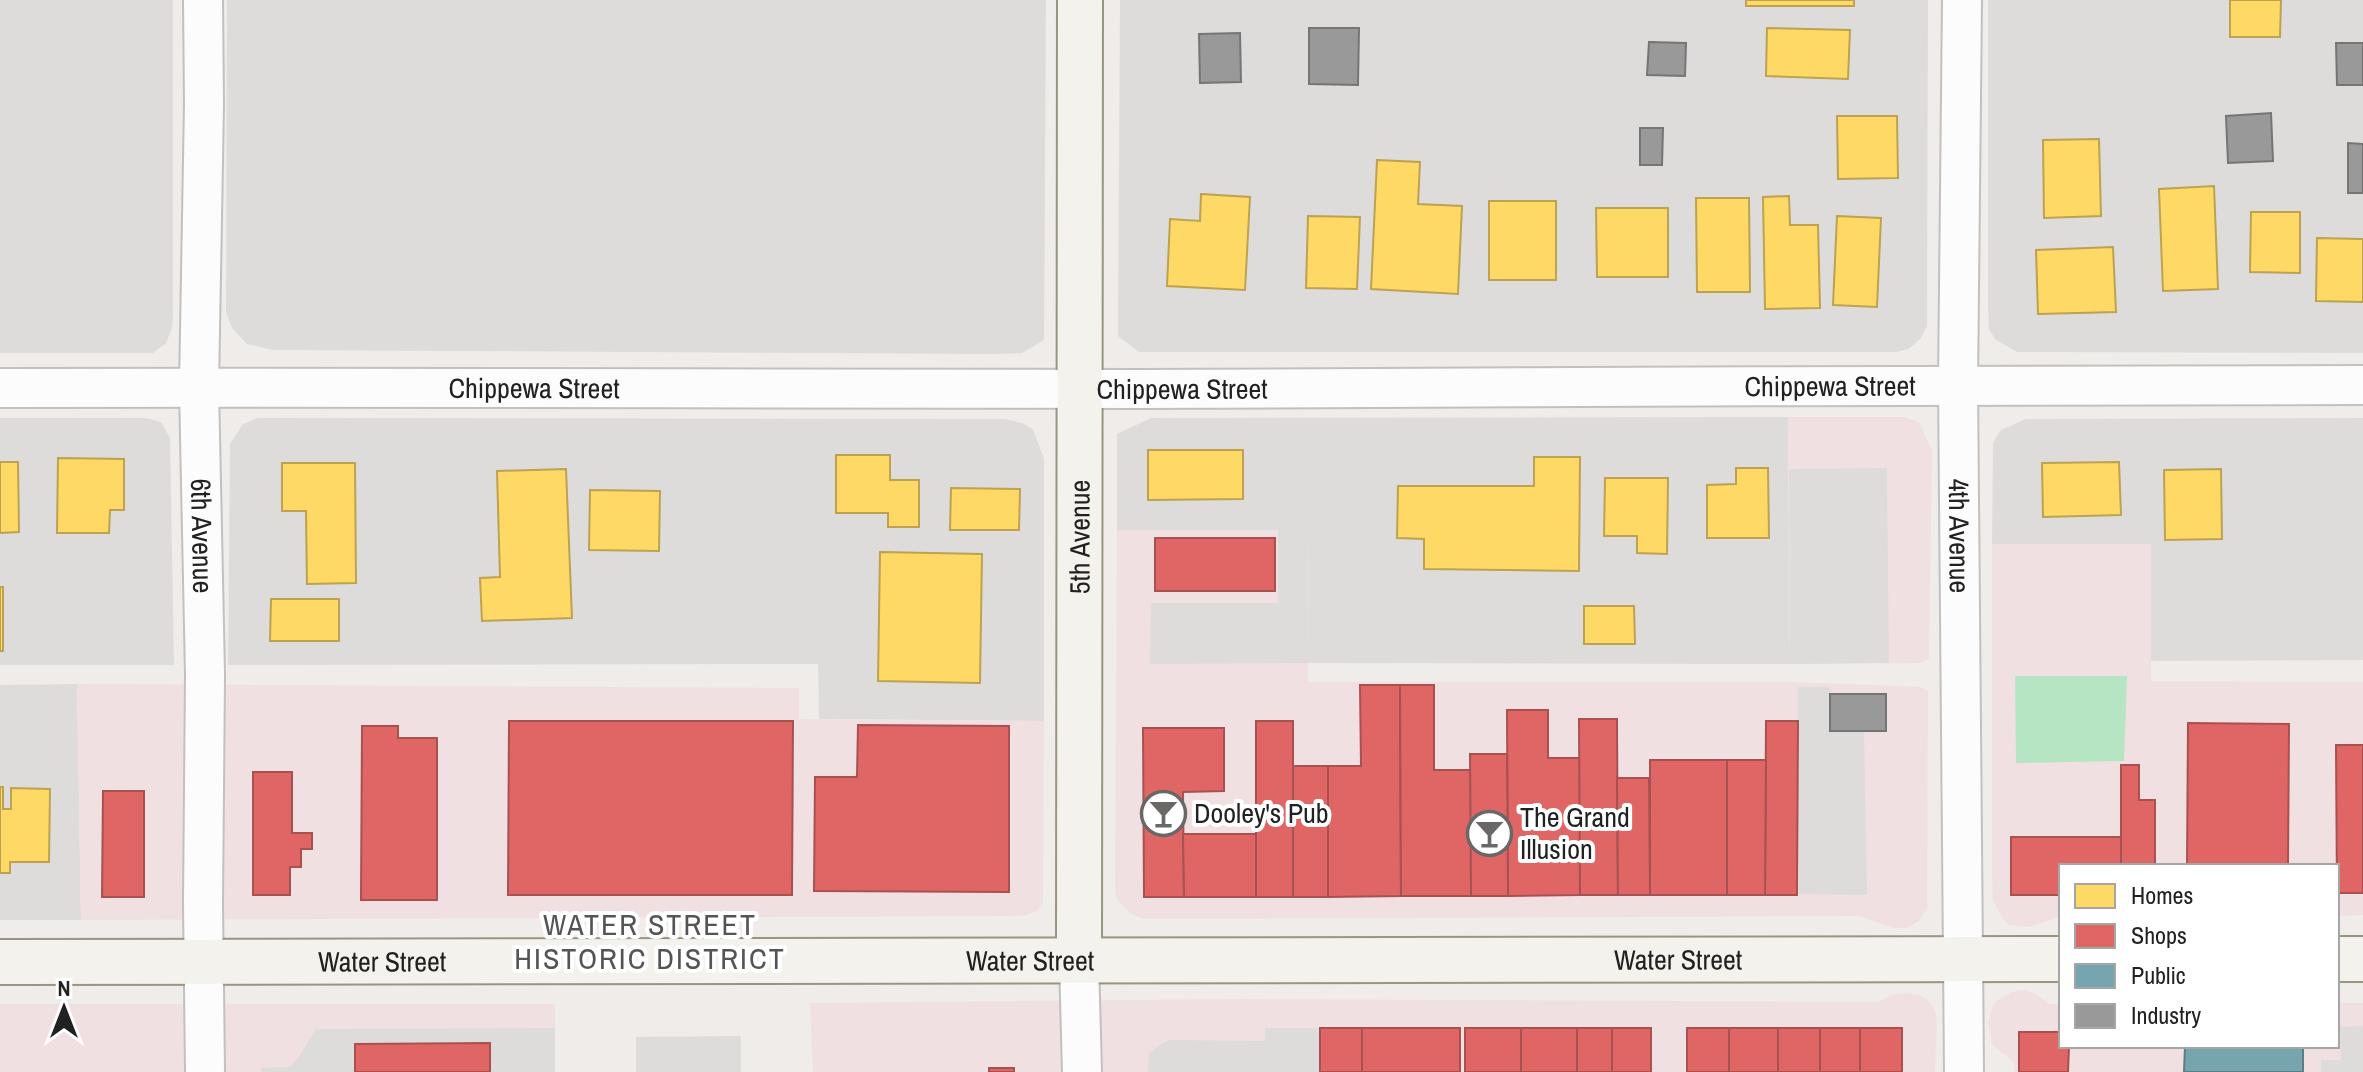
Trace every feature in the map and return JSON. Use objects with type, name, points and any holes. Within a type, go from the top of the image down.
[{"type":"main road","name":"5th Avenue","points":[[1079,961],[1080,0]]},
{"type":"main road","name":"Water Street","points":[[0,962],[2059,959]]},
{"type":"main road","points":[[2339,959],[2363,959]]},
{"type":"street","name":"6th Avenue","points":[[203,0],[199,387],[205,675],[205,1072]]},
{"type":"street","name":"4th Avenue","points":[[1962,0],[1958,384],[1964,1072]]},
{"type":"street","name":"Chippewa Street","points":[[0,388],[2363,385]]},
{"type":"street","name":"5th Avenue","points":[[1079,961],[1082,1072]]},
{"type":"shaded area","points":[[0,0],[173,0],[173,316],[166,343],[153,353],[0,353]]},
{"type":"shaded area","points":[[227,0],[1046,0],[1044,340],[1022,353],[996,354],[273,350],[247,344],[232,328],[226,312]]},
{"type":"shaded area","points":[[1120,0],[1928,0],[1927,326],[1921,338],[1910,348],[1897,352],[1139,352],[1118,336]]},
{"type":"shaded area","points":[[1988,0],[2363,0],[2363,353],[2017,352],[1995,339],[1989,329],[1988,306]]},
{"type":"shaded area","points":[[1788,417],[1790,664],[1308,663],[1307,530],[1117,530],[1117,434],[1151,418]]},
{"type":"shaded area","points":[[1788,417],[1904,417],[1919,422],[1932,451],[1929,659],[1920,663],[1790,664]]},
{"type":"shaded area","points":[[0,418],[146,418],[161,422],[170,438],[174,665],[0,665]]},
{"type":"shaded area","points":[[258,418],[1005,419],[1022,423],[1033,429],[1044,459],[1044,721],[819,719],[818,664],[228,665],[230,444],[243,424]]},
{"type":"shaded area","points":[[2363,418],[2363,660],[2151,661],[2151,544],[1992,544],[1993,443],[2001,430],[2026,419]]},
{"type":"shaded area","points":[[1887,468],[1889,663],[1790,664],[1789,469]]},
{"type":"shaded area","points":[[1117,530],[1307,530],[1308,682],[1795,682],[1920,687],[1928,691],[1927,909],[1918,922],[1907,928],[1893,928],[1860,916],[1146,919],[1135,916],[1116,897],[1115,885]]},
{"type":"shaded area","points":[[1278,530],[1307,530],[1308,663],[1150,664],[1151,603],[1278,603]]},
{"type":"shaded area","points":[[1992,544],[2151,544],[2151,681],[2363,682],[2363,915],[2339,916],[2339,864],[2059,864],[2059,918],[2028,927],[2009,925],[2003,919],[1993,900]]},
{"type":"shaded area","points":[[1784,556],[1783,664],[1692,664],[1694,557]]},
{"type":"shaded area","points":[[77,684],[81,920],[0,920],[0,685]]},
{"type":"shaded area","points":[[77,684],[799,688],[799,719],[1044,721],[1043,902],[1038,910],[1027,915],[1011,916],[81,920]]},
{"type":"shaded area","points":[[1798,687],[1830,687],[1830,731],[1864,731],[1867,895],[1799,894]]},
{"type":"shaded area","points":[[2021,990],[2034,993],[2049,1004],[2059,1004],[2059,1048],[2339,1048],[2339,1003],[2363,1003],[2363,1072],[2014,1072],[2014,1062],[1992,1044],[1988,1022],[1993,1005],[2012,992]]},
{"type":"shaded area","points":[[1905,993],[1927,999],[1933,1007],[1937,1019],[1935,1072],[813,1072],[810,1003],[1242,999],[1878,1002],[1891,995]]},
{"type":"shaded area","points":[[0,1004],[555,1004],[555,1072],[0,1072]]},
{"type":"shaded area","points":[[2363,1026],[2363,1072],[2321,1072],[2321,1060],[2341,1060],[2340,1027]]},
{"type":"shaded area","points":[[555,1028],[555,1072],[261,1072],[261,1068],[290,1067],[316,1029]]},
{"type":"shaded area","points":[[1265,1028],[1320,1028],[1320,1072],[1148,1072],[1149,1053],[1168,1040],[1265,1041]]},
{"type":"shaded area","points":[[741,1036],[741,1072],[636,1072],[636,1037]]},
{"type":"green space","points":[[2015,676],[2127,676],[2124,761],[2016,763]]},
{"type":"building: Homes","points":[[1746,0],[1854,0],[1854,6],[1746,6]]},
{"type":"building: Homes","points":[[2230,0],[2281,0],[2280,37],[2230,37]]},
{"type":"building: Homes","points":[[1767,28],[1850,30],[1848,79],[1766,76]]},
{"type":"building: Homes","points":[[1837,116],[1897,116],[1898,178],[1838,179]]},
{"type":"building: Homes","points":[[2099,139],[2101,216],[2044,218],[2043,140]]},
{"type":"building: Homes","points":[[1377,160],[1420,162],[1418,204],[1462,206],[1458,294],[1371,289]]},
{"type":"building: Homes","points":[[2214,186],[2218,289],[2163,291],[2159,189]]},
{"type":"building: Homes","points":[[1201,194],[1250,197],[1245,290],[1167,286],[1170,219],[1200,221]]},
{"type":"building: Homes","points":[[1789,196],[1790,225],[1818,225],[1820,308],[1765,309],[1763,197]]},
{"type":"building: Homes","points":[[1696,198],[1749,198],[1750,292],[1697,292]]},
{"type":"building: Homes","points":[[1489,201],[1556,201],[1556,280],[1489,280]]},
{"type":"building: Homes","points":[[1596,208],[1668,208],[1668,277],[1597,277]]},
{"type":"building: Homes","points":[[2251,212],[2300,212],[2300,273],[2250,272]]},
{"type":"building: Homes","points":[[1308,216],[1360,217],[1357,289],[1306,288]]},
{"type":"building: Homes","points":[[1837,216],[1881,218],[1877,307],[1833,305]]},
{"type":"building: Homes","points":[[2317,238],[2363,239],[2363,302],[2316,301]]},
{"type":"building: Homes","points":[[2113,247],[2116,312],[2038,314],[2036,250]]},
{"type":"building: Homes","points":[[1148,450],[1243,450],[1243,499],[1148,500]]},
{"type":"building: Homes","points":[[836,455],[890,455],[890,480],[919,480],[919,527],[888,527],[888,513],[836,513]]},
{"type":"building: Homes","points":[[1534,457],[1580,457],[1579,571],[1424,569],[1424,539],[1397,538],[1398,486],[1534,486]]},
{"type":"building: Homes","points":[[58,458],[124,459],[124,510],[110,510],[109,533],[57,533]]},
{"type":"building: Homes","points":[[0,462],[18,462],[19,532],[0,533]]},
{"type":"building: Homes","points":[[2119,462],[2121,515],[2043,517],[2042,463]]},
{"type":"building: Homes","points":[[282,463],[355,463],[356,583],[307,584],[306,511],[282,511]]},
{"type":"building: Homes","points":[[1736,468],[1768,468],[1769,538],[1707,538],[1707,485],[1736,484]]},
{"type":"building: Homes","points":[[566,469],[572,618],[482,621],[480,578],[500,577],[497,471]]},
{"type":"building: Homes","points":[[2221,469],[2222,539],[2165,540],[2164,470]]},
{"type":"building: Homes","points":[[1605,478],[1668,478],[1667,554],[1637,553],[1637,536],[1604,536]]},
{"type":"building: Homes","points":[[951,488],[1020,489],[1019,530],[950,530]]},
{"type":"building: Homes","points":[[590,490],[660,491],[659,551],[589,550]]},
{"type":"building: Homes","points":[[880,552],[982,554],[980,683],[878,681]]},
{"type":"building: Homes","points":[[0,587],[3,587],[3,651],[0,651]]},
{"type":"building: Homes","points":[[271,599],[339,599],[339,641],[270,641]]},
{"type":"building: Homes","points":[[1584,606],[1634,606],[1635,644],[1584,644]]},
{"type":"building: Homes","points":[[0,787],[3,787],[3,809],[11,809],[11,788],[50,789],[49,862],[10,862],[10,873],[0,873]]},
{"type":"building: Shops","points":[[1155,538],[1275,538],[1275,591],[1155,591]]},
{"type":"building: Shops","points":[[1360,685],[1400,685],[1401,896],[1328,897],[1328,766],[1361,766]]},
{"type":"building: Shops","points":[[1400,685],[1434,685],[1434,770],[1471,770],[1471,896],[1401,896]]},
{"type":"building: Shops","points":[[1507,710],[1548,710],[1548,758],[1580,758],[1580,895],[1508,896]]},
{"type":"building: Shops","points":[[1579,719],[1617,719],[1618,895],[1580,895]]},
{"type":"building: Shops","points":[[509,721],[793,721],[792,895],[508,895]]},
{"type":"building: Shops","points":[[1256,721],[1293,721],[1293,897],[1256,897]]},
{"type":"building: Shops","points":[[1766,721],[1798,721],[1797,895],[1765,895]]},
{"type":"building: Shops","points":[[2188,723],[2289,724],[2288,864],[2187,864]]},
{"type":"building: Shops","points":[[858,725],[1009,726],[1009,892],[814,891],[815,777],[857,777]]},
{"type":"building: Shops","points":[[362,726],[398,726],[398,738],[437,738],[437,900],[361,900]]},
{"type":"building: Shops","name":"Dooley's Pub","points":[[1143,728],[1224,728],[1224,791],[1183,792],[1184,897],[1144,897]]},
{"type":"building: Shops","points":[[2336,745],[2363,745],[2363,893],[2339,893]]},
{"type":"building: Shops","name":"The Grand Illusion","points":[[1470,754],[1507,754],[1508,896],[1471,896]]},
{"type":"building: Shops","points":[[1650,760],[1727,760],[1727,895],[1650,895]]},
{"type":"building: Shops","points":[[1727,760],[1766,760],[1765,895],[1727,895]]},
{"type":"building: Shops","points":[[2121,765],[2139,765],[2139,800],[2155,800],[2155,864],[2121,864]]},
{"type":"building: Shops","points":[[1293,766],[1328,766],[1328,897],[1293,897]]},
{"type":"building: Shops","points":[[253,772],[292,772],[292,833],[312,833],[312,849],[301,849],[301,867],[290,867],[290,895],[253,895]]},
{"type":"building: Shops","points":[[1617,778],[1649,778],[1650,895],[1618,895]]},
{"type":"building: Shops","points":[[103,791],[144,791],[144,897],[102,897]]},
{"type":"building: Shops","points":[[1183,834],[1256,834],[1256,897],[1184,897]]},
{"type":"building: Shops","points":[[2011,837],[2121,837],[2121,864],[2059,864],[2059,895],[2011,895]]},
{"type":"building: Shops","points":[[1320,1028],[1362,1028],[1362,1072],[1320,1072]]},
{"type":"building: Shops","points":[[1362,1028],[1460,1028],[1460,1072],[1362,1072]]},
{"type":"building: Shops","points":[[1465,1028],[1521,1028],[1521,1072],[1465,1072]]},
{"type":"building: Shops","points":[[1521,1028],[1577,1028],[1577,1072],[1521,1072]]},
{"type":"building: Shops","points":[[1577,1028],[1612,1028],[1612,1072],[1577,1072]]},
{"type":"building: Shops","points":[[1612,1028],[1651,1028],[1651,1072],[1612,1072]]},
{"type":"building: Shops","points":[[1687,1028],[1729,1028],[1729,1072],[1687,1072]]},
{"type":"building: Shops","points":[[1729,1028],[1778,1028],[1778,1072],[1729,1072]]},
{"type":"building: Shops","points":[[1778,1028],[1820,1028],[1820,1072],[1778,1072]]},
{"type":"building: Shops","points":[[1820,1028],[1860,1028],[1860,1072],[1820,1072]]},
{"type":"building: Shops","points":[[1860,1028],[1902,1028],[1902,1072],[1860,1072]]},
{"type":"building: Shops","points":[[2019,1032],[2059,1032],[2059,1048],[2069,1048],[2068,1072],[2019,1072]]},
{"type":"building: Shops","points":[[490,1043],[490,1072],[355,1072],[355,1044]]},
{"type":"building: Shops","points":[[989,1068],[1014,1068],[1014,1072],[989,1072]]},
{"type":"building: Public","points":[[2185,1048],[2303,1048],[2303,1072],[2184,1072]]},
{"type":"building: Industry","points":[[1309,28],[1359,28],[1358,85],[1309,84]]},
{"type":"building: Industry","points":[[1240,33],[1241,82],[1200,83],[1199,34]]},
{"type":"building: Industry","points":[[1649,42],[1686,43],[1685,76],[1647,75]]},
{"type":"building: Industry","points":[[2336,43],[2363,43],[2363,85],[2337,85]]},
{"type":"building: Industry","points":[[2271,113],[2273,161],[2228,163],[2226,116]]},
{"type":"building: Industry","points":[[1640,128],[1663,128],[1662,165],[1640,165]]},
{"type":"building: Industry","points":[[2348,143],[2363,144],[2363,193],[2348,193]]},
{"type":"building: Industry","points":[[1830,694],[1886,694],[1886,731],[1830,731]]},
{"type":"place","name":"Dooley's Pub","points":[[1163,813]]},
{"type":"place","name":"The Grand Illusion","points":[[1489,833]]},
{"type":"district","name":"WATER STREET HISTORIC DISTRICT","points":[[650,942]]}]
